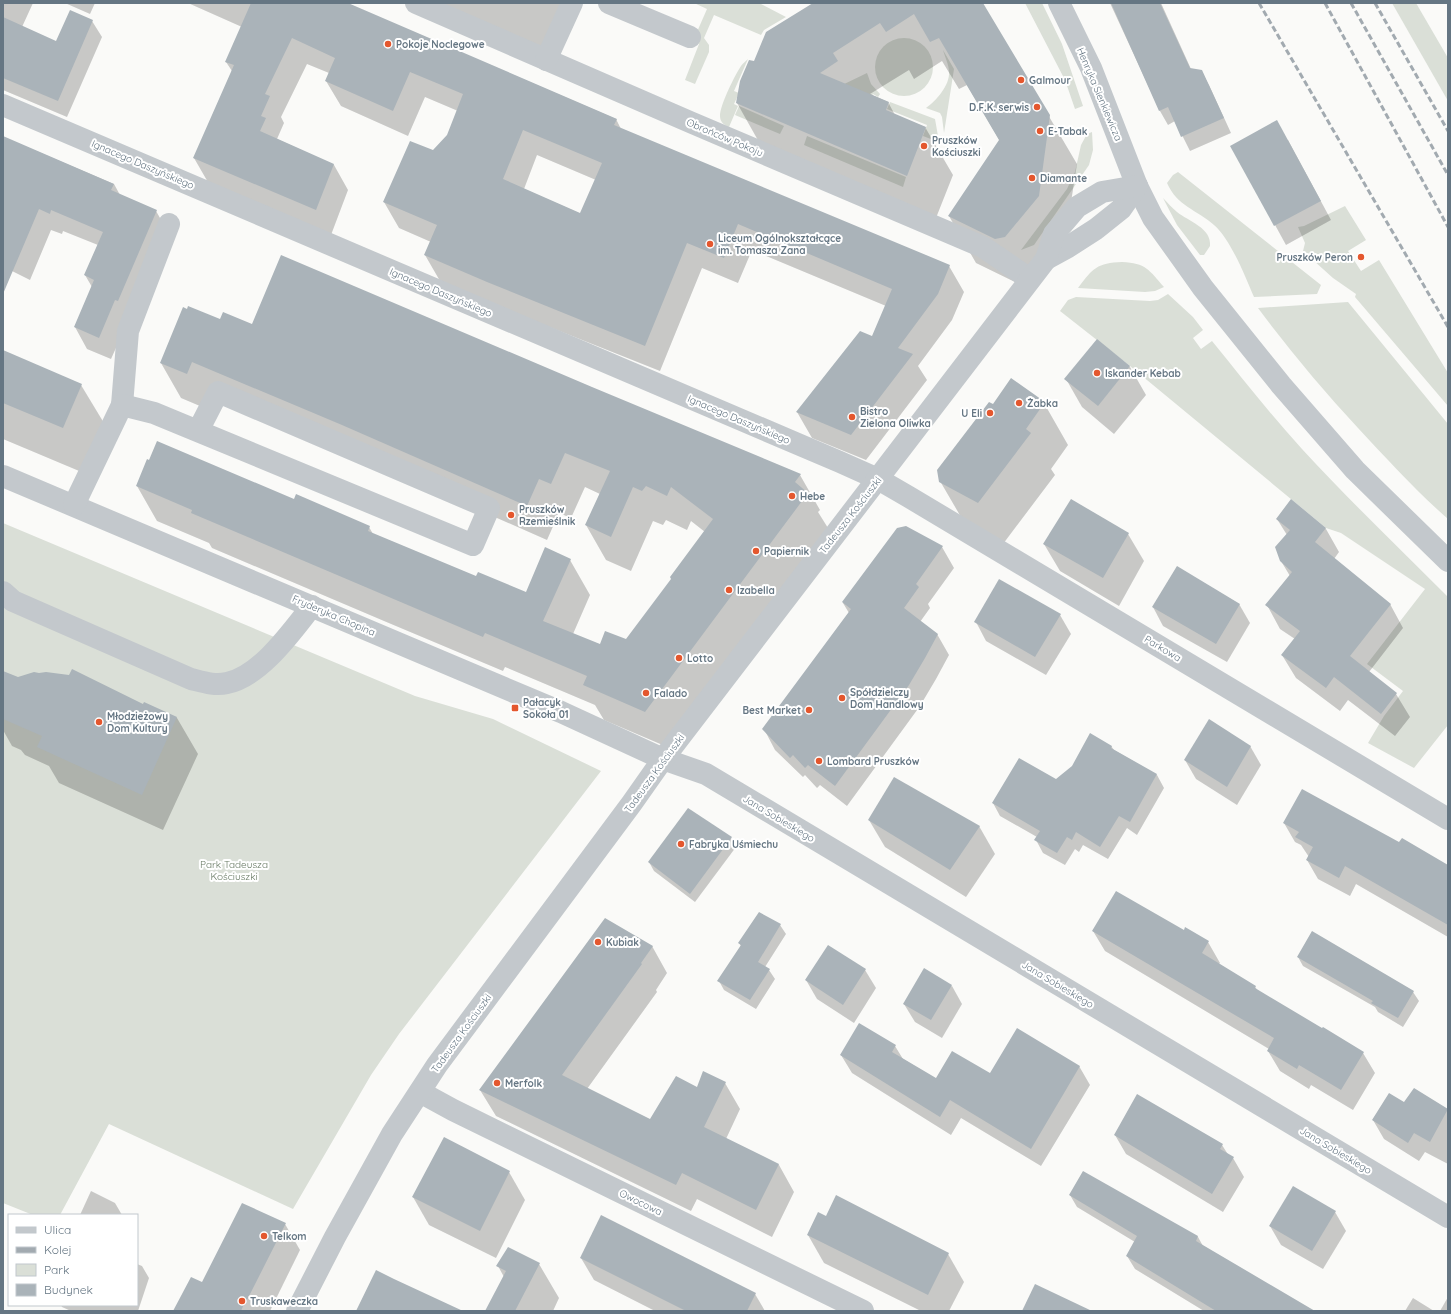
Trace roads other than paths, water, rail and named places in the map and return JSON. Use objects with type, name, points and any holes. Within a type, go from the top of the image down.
[{"type":"street","name":"Obrońców Pokoju","points":[[416,3],[983,247],[1030,279]]},
{"type":"street","points":[[546,60],[572,3]]},
{"type":"street","points":[[609,3],[690,37]]},
{"type":"street","name":"Henryka Sienkiewicza","points":[[1059,3],[1091,68],[1137,186],[1153,218],[1191,272],[1280,385],[1355,470],[1448,561]]},
{"type":"street","name":"Ignacego Daszyńskiego","points":[[3,105],[878,479]]},
{"type":"street","name":"Tadeusza Kościuszki","points":[[297,1311],[335,1237],[392,1134],[437,1065],[632,803],[663,758],[1046,259],[1054,234],[1078,207],[1102,192],[1137,186]]},
{"type":"street","points":[[74,505],[122,405],[128,331],[169,224]]},
{"type":"street","points":[[122,405],[154,413],[473,545],[489,508],[218,392],[198,431]]},
{"type":"street","name":"Fryderyka Chopina","points":[[3,476],[561,712],[663,758]]},
{"type":"street","name":"Parkowa","points":[[878,479],[1002,551],[1448,819]]},
{"type":"street","points":[[3,592],[14,601],[185,676],[207,683],[217,684],[227,683],[246,676],[286,639],[312,606]]},
{"type":"street","name":"Jana Sobieskiego","points":[[663,758],[706,774],[1448,1217]]},
{"type":"street","name":"Owocowa","points":[[420,1092],[453,1110],[863,1311]]},
{"type":"railway","points":[[1259,3],[1448,327]]},
{"type":"railway","points":[[1325,3],[1448,227]]},
{"type":"railway","points":[[1351,3],[1448,175]]},
{"type":"railway","points":[[1375,3],[1448,131]]},
{"type":"place","name":"Pokoje Noclegowe","points":[[388,44]]},
{"type":"place","name":"Galmour","points":[[1021,80]]},
{"type":"place","name":"D.F.K. serwis","points":[[1037,107]]},
{"type":"place","name":"E-Tabak","points":[[1040,131]]},
{"type":"place","name":"Pruszków Kościuszki","points":[[924,146]]},
{"type":"place","name":"Diamante","points":[[1032,178]]},
{"type":"place","name":"Liceum Ogólnokształcące im. Tomasza Zana","points":[[710,244]]},
{"type":"place","name":"Pruszków Peron","points":[[1361,257]]},
{"type":"place","name":"Iskander Kebab","points":[[1097,373]]},
{"type":"place","name":"Żabka","points":[[1019,403]]},
{"type":"place","name":"U Eli","points":[[990,413]]},
{"type":"place","name":"Bistro Zielona Oliwka","points":[[852,417]]},
{"type":"place","name":"Hebe","points":[[792,496]]},
{"type":"place","name":"Pruszków Rzemieślnik","points":[[511,515]]},
{"type":"place","name":"Papiernik","points":[[756,551]]},
{"type":"place","name":"Izabella","points":[[729,590]]},
{"type":"place","name":"Lotto","points":[[679,658]]},
{"type":"place","name":"Falado","points":[[646,693]]},
{"type":"place","name":"Spółdzielczy Dom Handlowy","points":[[842,698]]},
{"type":"place","name":"Pałacyk Sokoła 01","points":[[515,708]]},
{"type":"place","name":"Best Market","points":[[809,710]]},
{"type":"place","name":"Młodzieżowy Dom Kultury","points":[[99,722]]},
{"type":"place","name":"Lombard Pruszków","points":[[819,761]]},
{"type":"place","name":"Fabryka Uśmiechu","points":[[681,844]]},
{"type":"place","name":"Kubiak","points":[[598,942]]},
{"type":"place","name":"Merfolk","points":[[497,1083]]},
{"type":"place","name":"Telkom","points":[[264,1236]]},
{"type":"place","name":"Truskaweczka","points":[[242,1301]]},
{"type":"park label","name":"Park Tadeusza Kościuszki","points":[[234,870]]}]
